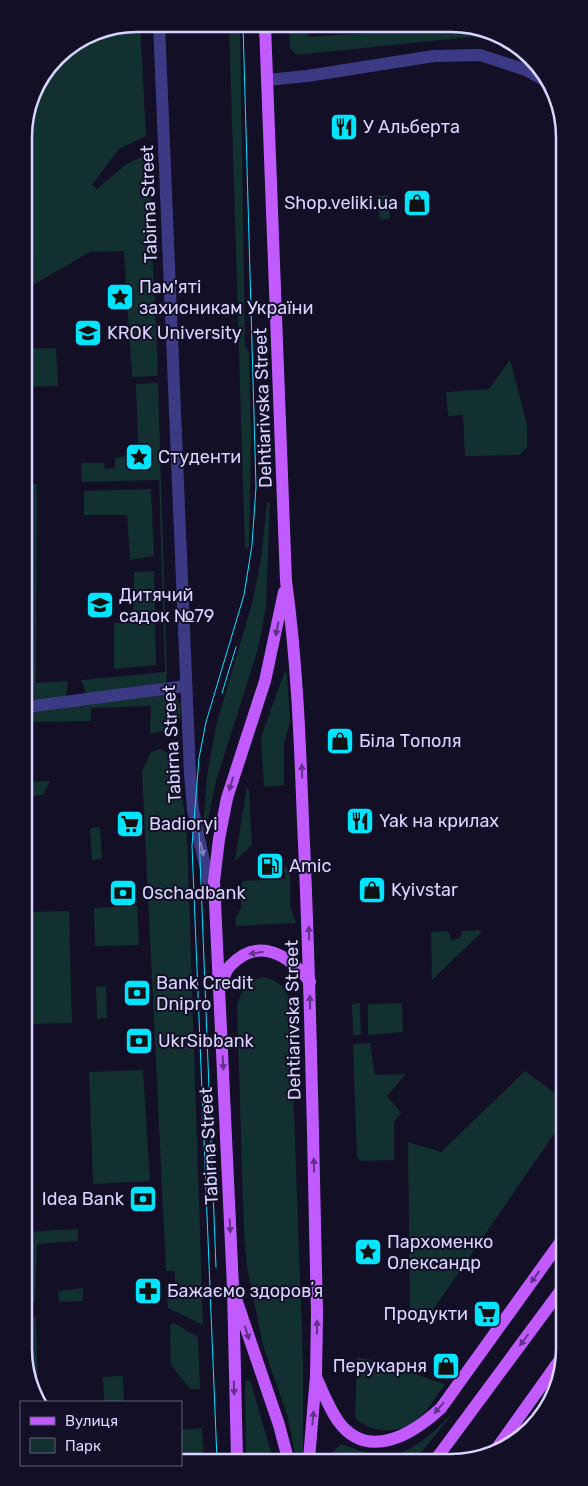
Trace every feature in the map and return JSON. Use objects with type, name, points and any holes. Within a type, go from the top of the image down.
[{"type":"main road","name":"Dehtiarivska Street","points":[[265,32],[286,581],[294,640],[299,720],[310,982],[317,1313],[316,1376],[309,1454]]},
{"type":"main road","name":"Dehtiarivska Street","points":[[215,910],[214,881],[218,838],[227,798],[265,681],[286,581]]},
{"type":"main road","name":"Tabirna Street","points":[[215,910],[233,1287],[237,1454]]},
{"type":"main road","points":[[219,988],[229,967],[241,957],[256,951],[273,952],[286,957],[297,965],[310,982]]},
{"type":"main road","points":[[316,1376],[329,1405],[339,1421],[354,1436],[369,1441],[388,1442],[406,1434],[425,1423],[441,1408],[555,1249]]},
{"type":"main road","points":[[233,1287],[279,1425],[287,1454]]},
{"type":"main road","points":[[440,1454],[555,1298]]},
{"type":"main road","points":[[504,1439],[554,1368]]},
{"type":"street","name":"Tabirna Street","points":[[159,32],[186,686],[193,810],[215,910]]},
{"type":"street","points":[[267,80],[307,76],[434,56],[480,55],[526,70],[535,75]]},
{"type":"street","points":[[33,706],[186,686]]},
{"type":"green space","points":[[140,32],[146,136],[119,149],[92,185],[97,189],[125,165],[148,154],[158,376],[132,377],[124,251],[90,252],[33,285],[33,130],[36,110],[40,97],[50,79],[68,58],[97,40],[123,33]]},
{"type":"green space","points":[[229,32],[240,32],[245,347],[249,352],[251,437],[249,546],[245,549]]},
{"type":"green space","points":[[289,32],[308,32],[308,37],[383,32],[451,32],[477,36],[296,55],[290,48]]},
{"type":"green space","points":[[388,195],[390,219],[380,220],[377,196]]},
{"type":"green space","points":[[56,348],[58,386],[33,387],[33,349]]},
{"type":"green space","points":[[510,360],[527,424],[527,447],[520,455],[465,456],[463,415],[448,416],[446,392],[489,389]]},
{"type":"green space","points":[[158,383],[167,680],[165,683],[88,697],[81,680],[165,672],[159,480],[82,482],[81,463],[104,463],[105,469],[115,468],[115,458],[126,456],[128,445],[138,444],[136,384]]},
{"type":"green space","points":[[33,484],[37,484],[36,683],[68,681],[66,698],[33,703]]},
{"type":"green space","points":[[151,489],[154,556],[130,560],[127,515],[84,515],[84,491]]},
{"type":"green space","points":[[267,502],[270,503],[266,607],[258,649],[216,781],[206,830],[203,829],[207,776],[216,726],[253,600],[261,559]]},
{"type":"green space","points":[[154,571],[156,665],[114,669],[114,623],[133,623],[134,572]]},
{"type":"green space","points":[[287,672],[290,722],[284,743],[284,785],[264,787],[261,737],[284,673]]},
{"type":"green space","points":[[173,693],[177,697],[181,710],[175,729],[150,734],[151,706],[91,708],[91,721],[33,722],[33,710]]},
{"type":"green space","points":[[160,749],[172,755],[179,767],[187,837],[203,1325],[168,1308],[166,1285],[175,1284],[175,1271],[166,1271],[142,771],[151,752]]},
{"type":"green space","points":[[50,781],[43,795],[32,796],[32,782]]},
{"type":"green space","points":[[247,787],[249,790],[252,845],[235,861]]},
{"type":"green space","points":[[100,827],[102,859],[92,860],[90,828]]},
{"type":"green space","points":[[284,865],[290,872],[290,906],[296,923],[236,926],[235,919],[241,908],[242,881],[285,879]]},
{"type":"green space","points":[[137,905],[139,945],[95,946],[94,908]]},
{"type":"green space","points":[[69,911],[72,1023],[32,1024],[32,912]]},
{"type":"green space","points":[[481,930],[481,933],[432,980],[431,932],[448,931],[452,941],[461,937],[461,931]]},
{"type":"green space","points":[[263,977],[281,985],[290,1002],[303,1363],[303,1454],[295,1454],[288,1418],[263,1345],[247,1267],[244,1232],[237,1005],[246,987]]},
{"type":"green space","points":[[106,986],[107,1018],[97,1019],[96,987]]},
{"type":"green space","points":[[360,1003],[361,1035],[353,1035],[352,1004]]},
{"type":"green space","points":[[402,1003],[403,1032],[368,1035],[368,1004]]},
{"type":"green space","points":[[370,1043],[375,1075],[406,1074],[387,1096],[401,1113],[394,1122],[394,1160],[360,1161],[357,1157],[353,1044]]},
{"type":"green space","points":[[143,1070],[150,1181],[93,1184],[89,1072]]},
{"type":"green space","points":[[525,1071],[555,1093],[555,1132],[430,1314],[410,1308],[408,1142],[441,1152]]},
{"type":"green space","points":[[78,1229],[78,1241],[37,1244],[35,1302],[32,1302],[32,1232]]},
{"type":"green space","points":[[83,1288],[83,1301],[59,1302],[58,1291]]},
{"type":"green space","points":[[32,1317],[36,1317],[38,1381],[32,1349]]},
{"type":"green space","points":[[174,1323],[198,1337],[200,1389],[190,1389],[171,1365],[170,1324]]},
{"type":"green space","points":[[357,1358],[390,1365],[445,1384],[426,1410],[412,1424],[395,1430],[378,1430],[355,1418]]},
{"type":"green space","points":[[123,1376],[124,1401],[104,1401],[103,1377]]},
{"type":"green space","points":[[250,1380],[272,1454],[246,1454],[245,1381]]},
{"type":"green space","points":[[454,1412],[420,1454],[395,1454],[415,1446]]},
{"type":"green space","points":[[202,1428],[204,1454],[182,1454],[182,1430]]},
{"type":"green space","points":[[341,1444],[377,1454],[333,1454]]},
{"type":"tram line","points":[[217,1454],[192,846],[199,758],[206,722],[244,595],[252,545],[256,487],[243,32]]},
{"type":"tram line","points":[[222,693],[236,647]]},
{"type":"tram line","points":[[199,833],[216,1267]]},
{"type":"place","name":"У Альберта","points":[[344,127]]},
{"type":"place","name":"Shop.veliki.ua","points":[[417,203]]},
{"type":"place","name":"Пам'яті захисникам України","points":[[120,297]]},
{"type":"place","name":"KROK University","points":[[88,333]]},
{"type":"place","name":"Студенти","points":[[139,457]]},
{"type":"place","name":"Дитячий садок №79","points":[[100,605]]},
{"type":"place","name":"Біла Тополя","points":[[340,741]]},
{"type":"place","name":"Yak на крилах","points":[[360,821]]},
{"type":"place","name":"Badioryi","points":[[130,824]]},
{"type":"place","name":"Amic","points":[[270,866]]},
{"type":"place","name":"Kyivstar","points":[[372,890]]},
{"type":"place","name":"Oschadbank","points":[[123,893]]},
{"type":"place","name":"Bank Credit Dnipro","points":[[137,993]]},
{"type":"place","name":"UkrSibbank","points":[[139,1041]]},
{"type":"place","name":"Idea Bank","points":[[143,1199]]},
{"type":"place","name":"Пархоменко Олександр","points":[[368,1252]]},
{"type":"place","name":"Бажаємо здоровʼя","points":[[148,1291]]},
{"type":"place","name":"Продукти","points":[[487,1314]]},
{"type":"place","name":"Перукарня","points":[[446,1366]]}]
